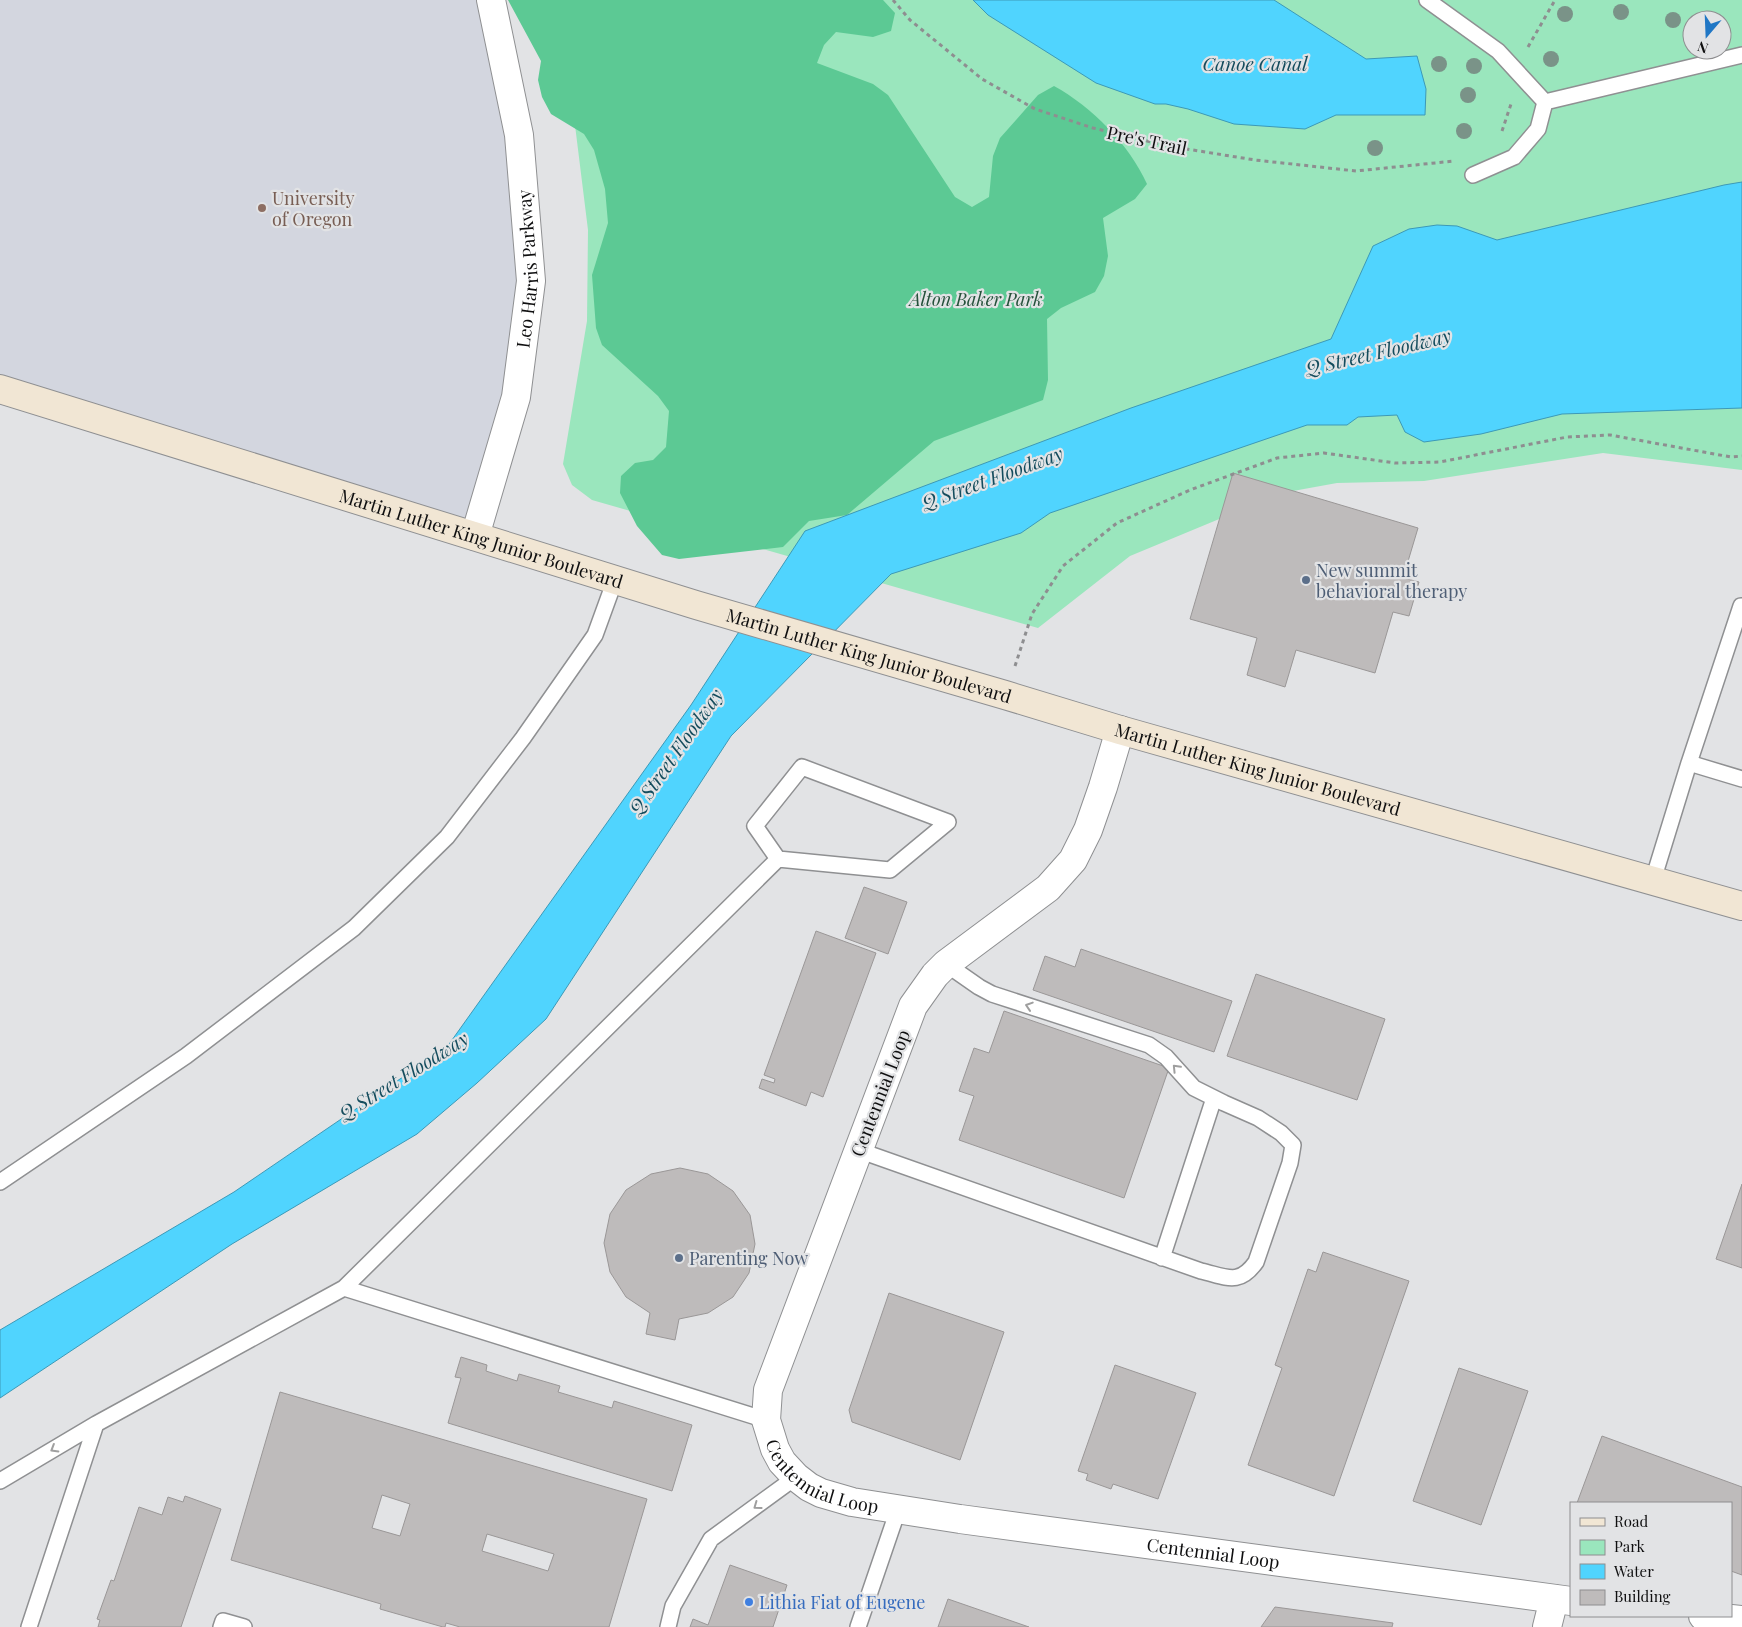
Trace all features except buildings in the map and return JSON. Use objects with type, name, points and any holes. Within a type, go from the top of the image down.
[{"type":"main road","name":"Martin Luther King Junior Boulevard","points":[[0,389],[696,605],[1120,730],[1742,906]]},
{"type":"street","name":"Leo Harris Parkway","points":[[475,536],[516,397],[531,281],[518,135],[491,0]]},
{"type":"street","name":"Centennial Loop","points":[[1120,730],[1104,787],[1088,830],[1073,860],[1048,888],[946,964],[935,975],[913,1006],[768,1390],[766,1420],[775,1449],[782,1462],[809,1487],[821,1493],[852,1502],[898,1510],[1562,1600]]},
{"type":"street","points":[[1547,1627],[1562,1600]]},
{"type":"street","points":[[1713,1617],[1742,1620]]},
{"type":"lane","points":[[1427,0],[1498,51],[1545,102]]},
{"type":"lane","points":[[1545,102],[1742,55]]},
{"type":"lane","points":[[1473,174],[1514,157],[1538,129],[1545,102]]},
{"type":"lane","points":[[0,1182],[186,1056],[354,928],[440,844],[523,738],[595,635],[616,580]]},
{"type":"lane","points":[[1653,880],[1689,763],[1742,606]]},
{"type":"lane","points":[[1689,763],[1742,779]]},
{"type":"lane","points":[[802,767],[948,822],[890,870],[778,858],[755,826],[802,767]]},
{"type":"lane","points":[[0,1481],[96,1424],[344,1288],[778,858]]},
{"type":"lane","points":[[858,1150],[1201,1271],[1236,1278],[1248,1273],[1256,1262],[1290,1162],[1293,1145],[1281,1133],[1258,1118],[1194,1088],[1166,1057],[1149,1045],[992,994],[946,964]]},
{"type":"lane","points":[[1162,1258],[1214,1098]]},
{"type":"lane","points":[[344,1288],[766,1420]]},
{"type":"lane","points":[[29,1627],[96,1424]]},
{"type":"lane","points":[[668,1627],[673,1606],[711,1539],[796,1477]]},
{"type":"lane","points":[[858,1627],[898,1510]]},
{"type":"lane","points":[[221,1627],[223,1621],[244,1627]]},
{"type":"path","name":"Pre's Trail","points":[[893,0],[910,20],[982,80],[1036,109],[1093,128],[1168,146],[1236,157],[1356,171],[1460,160]]},
{"type":"path","points":[[1501,134],[1529,44],[1556,0]]},
{"type":"path","points":[[1005,695],[1032,614],[1063,566],[1118,523],[1190,490],[1277,458],[1324,453],[1395,463],[1440,462],[1567,437],[1610,435],[1731,457],[1742,456]]},
{"type":"shaded area","name":"University of Oregon","points":[[0,0],[491,0],[531,281],[475,536],[0,389]]},
{"type":"green space","points":[[508,0],[883,0],[895,13],[891,31],[873,37],[836,32],[824,45],[817,63],[873,84],[888,95],[955,197],[972,207],[989,197],[993,156],[1000,138],[1038,95],[1054,86],[1082,105],[1120,141],[1147,184],[1135,199],[1103,218],[1108,256],[1104,276],[1095,292],[1061,308],[1047,319],[1048,380],[1043,400],[934,441],[847,515],[809,521],[783,547],[679,559],[662,555],[637,526],[620,493],[621,476],[635,463],[653,460],[666,447],[669,411],[658,396],[602,345],[596,328],[592,275],[608,223],[605,189],[594,150],[584,134],[551,114],[542,97],[538,80],[541,61]]},
{"type":"green space","name":"Alton Baker Park","points":[[532,0],[1742,0],[1742,470],[1603,453],[1424,481],[1337,483],[1282,493],[1130,556],[1038,628],[592,500],[572,485],[563,464],[587,321],[588,230],[572,101]]},
{"type":"water","name":"Canoe Canal","points":[[973,0],[1274,0],[1366,59],[1417,56],[1426,89],[1425,115],[1336,115],[1305,129],[1234,124],[1188,109],[1166,104],[1155,104],[1096,83],[988,15]]},
{"type":"water","name":"Q Street Floodway","points":[[1742,182],[1742,408],[1562,414],[1481,434],[1424,442],[1405,432],[1397,415],[1358,417],[1347,425],[1307,425],[1050,513],[1021,533],[891,574],[731,736],[546,1019],[477,1083],[417,1134],[232,1244],[0,1398],[0,1330],[234,1192],[447,1047],[691,705],[805,531],[1131,408],[1331,339],[1373,246],[1409,229],[1437,225],[1457,226],[1497,240]]},
{"type":"place","name":"University of Oregon","points":[[262,208]]},
{"type":"place","name":"New summit behavioral therapy","points":[[1306,580]]},
{"type":"place","name":"Parenting Now","points":[[679,1258]]},
{"type":"place","name":"Lithia Fiat of Eugene","points":[[749,1602]]}]
